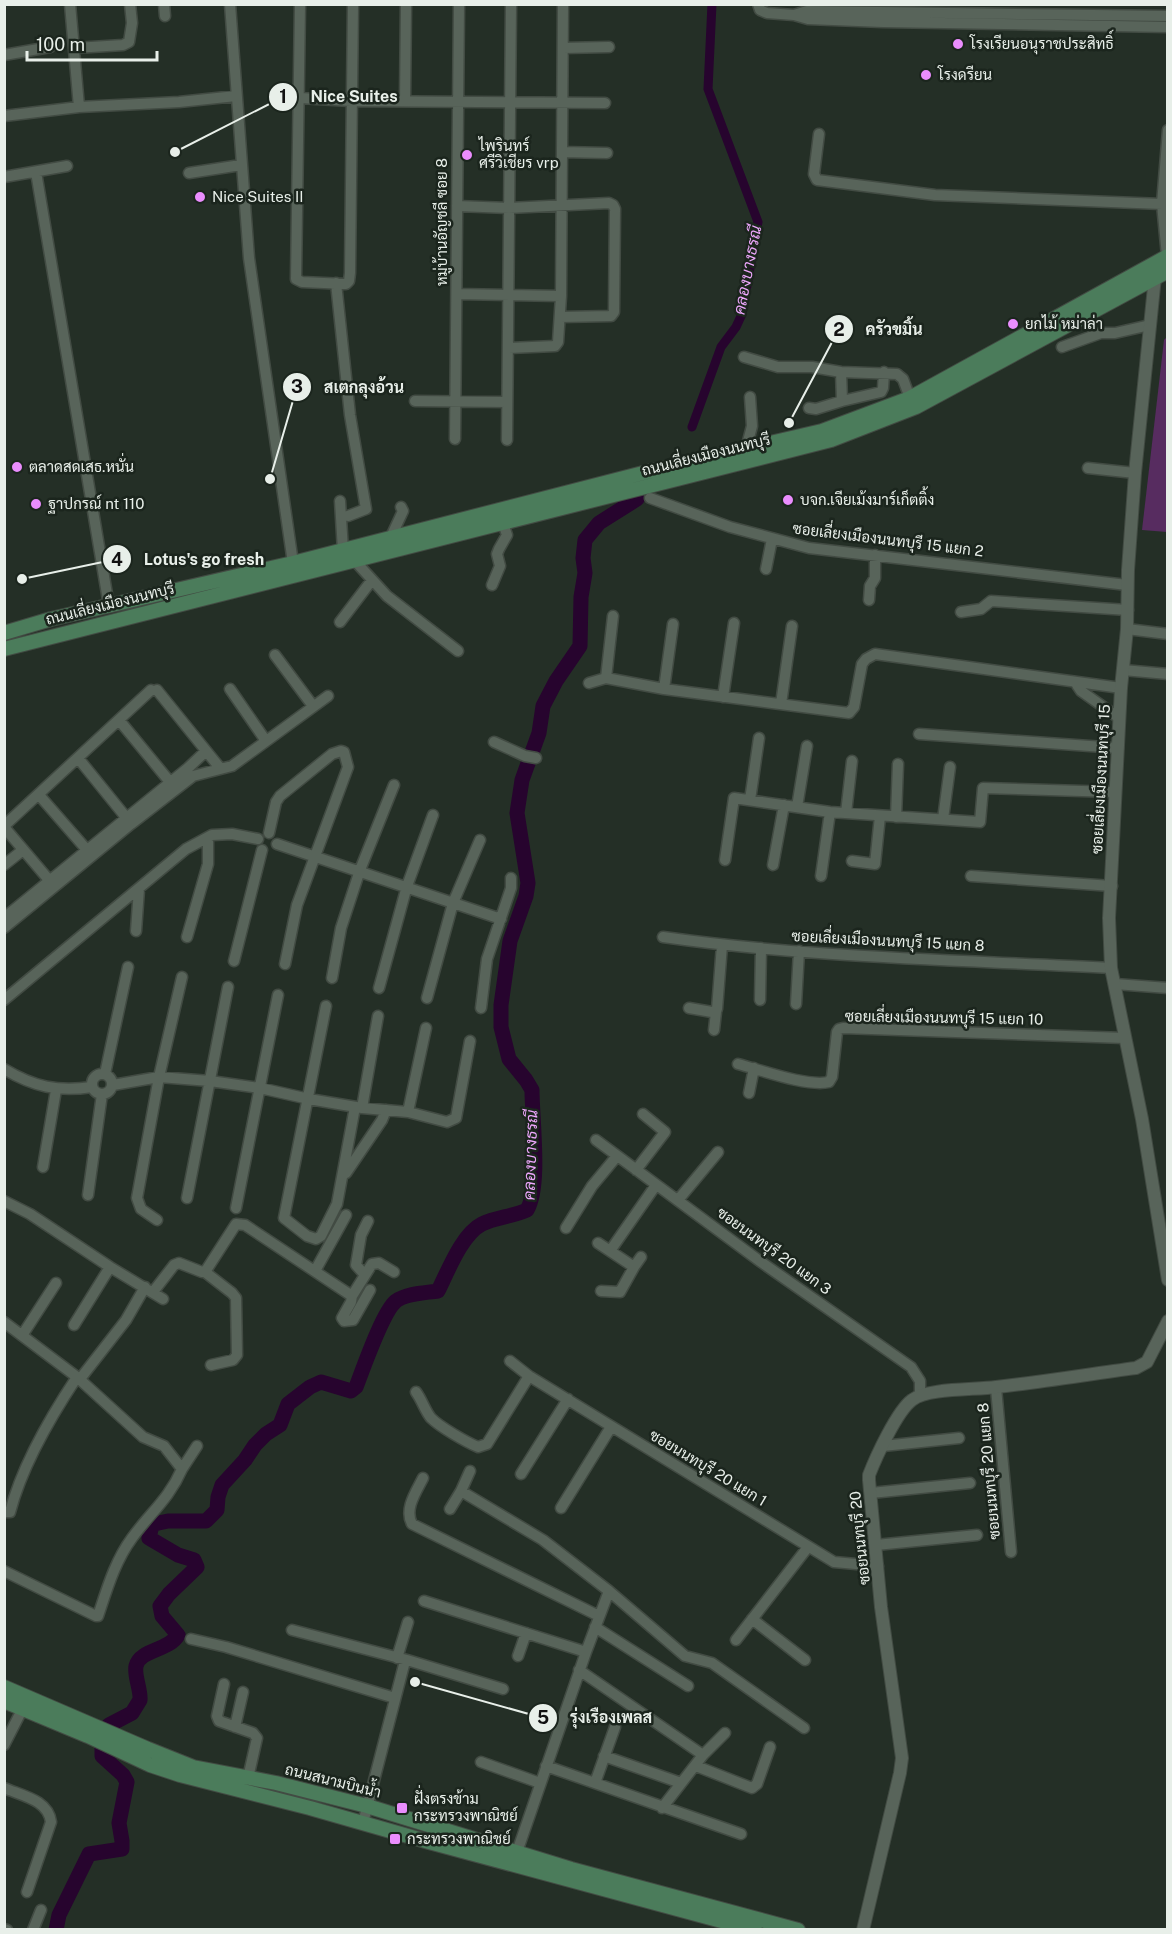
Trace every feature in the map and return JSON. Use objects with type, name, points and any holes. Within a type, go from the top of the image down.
[{"type":"main road","name":"ถนนเลี่ยงเมืองนนทบุรี","points":[[4,633],[343,551],[647,472],[822,431],[910,398],[1167,256]]},
{"type":"main road","name":"ถนนเลี่ยงเมืองนนทบุรี","points":[[4,649],[831,440],[916,408],[1161,274]]},
{"type":"main road","points":[[503,523],[509,509]]},
{"type":"main road","name":"ถนนสนามบินน้ำ","points":[[4,1687],[111,1740],[150,1765],[180,1775],[755,1929]]},
{"type":"main road","name":"ถนนสนามบินน้ำ","points":[[4,1701],[90,1730]]},
{"type":"main road","name":"ถนนสนามบินน้ำ","points":[[111,1740],[193,1767],[367,1806],[572,1869],[798,1929]]},
{"type":"street","points":[[70,4],[79,107]]},
{"type":"street","points":[[75,48],[123,45],[129,42],[132,23],[130,4]]},
{"type":"street","points":[[164,4],[165,16]]},
{"type":"street","points":[[230,4],[249,258],[293,563]]},
{"type":"street","points":[[300,4],[296,279],[302,282],[346,284],[349,281],[353,4]]},
{"type":"street","points":[[405,101],[406,4]]},
{"type":"street","name":"หมู่บ้านอัญชลี ซอย 8","points":[[455,439],[459,4]]},
{"type":"street","points":[[507,440],[511,4]]},
{"type":"street","points":[[509,348],[557,345],[561,296],[563,4]]},
{"type":"street","points":[[758,4],[760,10],[767,13],[794,15],[808,19],[1019,12],[1167,16]]},
{"type":"street","points":[[1018,25],[1019,12]]},
{"type":"street","points":[[899,17],[1018,25],[1167,27]]},
{"type":"street","points":[[4,55],[50,47]]},
{"type":"street","points":[[563,48],[609,47]]},
{"type":"street","points":[[4,116],[79,107],[178,102],[236,96]]},
{"type":"street","points":[[300,98],[351,101],[605,103]]},
{"type":"street","points":[[1167,130],[1162,204],[1167,256]]},
{"type":"street","points":[[819,134],[814,174],[817,180],[935,195],[1162,204]]},
{"type":"street","points":[[562,152],[607,153]]},
{"type":"street","points":[[189,173],[242,165]]},
{"type":"street","points":[[4,177],[67,166]]},
{"type":"street","points":[[36,172],[109,606]]},
{"type":"street","points":[[457,206],[509,208],[609,203],[613,205],[615,209],[615,307],[611,316],[560,317]]},
{"type":"street","name":"ซอยเลี่ยงเมืองนนทบุรี 15","points":[[1161,274],[1150,325],[1135,472],[1127,585],[1127,629],[1111,852],[1112,886],[1109,918],[1111,968],[1144,1132],[1167,1280]]},
{"type":"street","points":[[336,283],[350,415],[366,509],[348,516]]},
{"type":"street","points":[[457,294],[561,296]]},
{"type":"street","points":[[1062,347],[1101,333],[1115,333],[1150,325]]},
{"type":"street","points":[[744,357],[778,367],[841,372],[884,372],[900,376],[910,398]]},
{"type":"street","points":[[841,372],[842,401]]},
{"type":"street","points":[[809,408],[816,409],[880,392],[883,388],[884,372]]},
{"type":"street","points":[[746,449],[752,426],[750,397]]},
{"type":"street","points":[[416,401],[507,402]]},
{"type":"street","points":[[1088,468],[1135,472]]},
{"type":"street","name":"ซอยเลี่ยงเมืองนนทบุรี 15 แยก 2","points":[[650,498],[699,517],[809,548],[1127,585]]},
{"type":"street","points":[[340,501],[343,551]]},
{"type":"street","points":[[390,539],[404,511],[401,507]]},
{"type":"street","points":[[492,585],[500,566],[497,554],[507,535],[503,523]]},
{"type":"street","points":[[766,569],[772,539]]},
{"type":"street","points":[[869,600],[870,586],[875,578],[875,555]]},
{"type":"street","points":[[355,561],[398,605],[458,651]]},
{"type":"street","points":[[340,622],[372,580]]},
{"type":"street","points":[[961,612],[981,609],[991,601],[1128,610]]},
{"type":"street","points":[[606,678],[613,616]]},
{"type":"street","points":[[723,697],[734,623]]},
{"type":"street","points":[[663,689],[673,624]]},
{"type":"street","points":[[781,704],[792,626]]},
{"type":"street","points":[[1127,629],[1167,634]]},
{"type":"street","points":[[588,683],[606,678],[663,689],[849,713],[854,707],[862,664],[875,654],[1121,688]]},
{"type":"street","points":[[275,655],[313,706]]},
{"type":"street","points":[[1123,670],[1167,675]]},
{"type":"street","points":[[1075,682],[1081,691],[1119,718]]},
{"type":"street","points":[[230,689],[266,741]]},
{"type":"street","points":[[49,880],[4,827],[154,690],[220,768]]},
{"type":"street","points":[[4,918],[34,899],[49,880],[128,821],[170,782],[190,772],[232,766],[328,696]]},
{"type":"street","points":[[119,720],[170,782]]},
{"type":"street","points":[[919,734],[1118,748]]},
{"type":"street","points":[[750,800],[759,738]]},
{"type":"street","points":[[494,742],[532,757]]},
{"type":"street","points":[[797,807],[807,746]]},
{"type":"street","points":[[4,928],[34,899],[190,772],[206,751]]},
{"type":"street","points":[[269,833],[276,802],[280,796],[337,751],[344,752],[348,760],[348,767],[296,908],[285,964]]},
{"type":"street","points":[[78,758],[128,821]]},
{"type":"street","points":[[846,813],[852,761]]},
{"type":"street","points":[[896,817],[898,764]]},
{"type":"street","points":[[943,819],[950,767]]},
{"type":"street","points":[[332,978],[341,928],[360,870],[394,785]]},
{"type":"street","points":[[725,860],[734,798],[830,812],[980,822],[983,788],[1115,792]]},
{"type":"street","points":[[39,795],[87,850]]},
{"type":"street","points":[[773,865],[784,805]]},
{"type":"street","points":[[822,876],[830,812]]},
{"type":"street","points":[[379,988],[406,886],[433,815]]},
{"type":"street","points":[[852,861],[875,864],[880,816]]},
{"type":"street","points":[[269,833],[274,836],[277,844],[269,852],[262,850],[258,845],[258,839],[263,834],[269,833]]},
{"type":"street","points":[[4,1000],[186,849],[212,835],[232,834],[258,839]]},
{"type":"street","points":[[187,937],[208,864],[208,838]]},
{"type":"street","points":[[427,998],[453,903],[480,840]]},
{"type":"street","points":[[277,844],[501,919]]},
{"type":"street","points":[[4,865],[23,850]]},
{"type":"street","points":[[234,961],[262,850]]},
{"type":"street","points":[[971,876],[1112,886]]},
{"type":"street","points":[[481,1008],[487,959],[511,888],[511,878]]},
{"type":"street","points":[[136,931],[139,889]]},
{"type":"street","name":"ซอยเลี่ยงเมืองนนทบุรี 15 แยก 8","points":[[663,937],[723,945],[799,951],[1111,968]]},
{"type":"street","points":[[714,1030],[723,945]]},
{"type":"street","points":[[760,1000],[761,948]]},
{"type":"street","points":[[796,1004],[799,951]]},
{"type":"street","points":[[105,1074],[128,967]]},
{"type":"street","points":[[157,1220],[141,1209],[138,1198],[159,1077],[182,977]]},
{"type":"street","points":[[1115,984],[1167,988]]},
{"type":"street","points":[[187,1198],[228,987]]},
{"type":"street","points":[[236,1208],[278,994]]},
{"type":"street","points":[[326,1006],[284,1218],[307,1236],[316,1239],[321,1236],[337,1204],[378,1016]]},
{"type":"street","points":[[689,1008],[716,1012]]},
{"type":"street","points":[[408,1112],[426,1028]]},
{"type":"street","name":"ซอยเลี่ยงเมืองนนทบุรี 15 แยก 10","points":[[738,1064],[796,1079],[829,1082],[832,1077],[837,1032],[843,1028],[1125,1038]]},
{"type":"street","points":[[112,1084],[159,1077],[210,1081],[260,1088],[358,1108],[408,1112],[447,1122],[456,1118],[470,1041]]},
{"type":"street","points":[[749,1093],[754,1068]]},
{"type":"street","points":[[4,1069],[18,1077],[56,1090],[92,1087]]},
{"type":"street","points":[[92,1087],[98,1094],[108,1093],[112,1084],[111,1078],[105,1074]]},
{"type":"street","points":[[92,1087],[95,1077],[105,1074]]},
{"type":"street","points":[[43,1167],[56,1090]]},
{"type":"street","points":[[88,1195],[102,1095]]},
{"type":"street","points":[[342,1178],[382,1120],[386,1110]]},
{"type":"street","points":[[636,1170],[665,1132],[643,1114]]},
{"type":"street","name":"ซอยนนทบุรี 20 แยก 3","points":[[596,1140],[761,1262],[911,1367],[920,1381],[920,1394]]},
{"type":"street","points":[[678,1200],[718,1152]]},
{"type":"street","points":[[566,1228],[592,1186],[617,1156]]},
{"type":"street","points":[[610,1251],[656,1185]]},
{"type":"street","points":[[4,1201],[30,1214],[163,1299]]},
{"type":"street","points":[[315,1271],[346,1215]]},
{"type":"street","points":[[365,1275],[356,1265],[361,1235],[368,1221]]},
{"type":"street","points":[[205,1272],[236,1224],[245,1225],[352,1296]]},
{"type":"street","points":[[598,1243],[633,1267]]},
{"type":"street","points":[[601,1291],[620,1292],[641,1257]]},
{"type":"street","points":[[370,1290],[353,1320],[345,1321],[342,1318],[352,1296],[372,1264],[376,1262],[394,1272]]},
{"type":"street","points":[[4,1512],[9,1513],[12,1497],[60,1403],[149,1289],[179,1263],[205,1272],[236,1298],[237,1355],[233,1360],[212,1365]]},
{"type":"street","points":[[74,1325],[110,1267]]},
{"type":"street","points":[[23,1334],[56,1283]]},
{"type":"street","points":[[920,1394],[996,1388],[1142,1366],[1147,1362],[1167,1321]]},
{"type":"street","points":[[4,1322],[79,1378],[143,1437],[164,1446],[182,1469]]},
{"type":"street","name":"ซอยนนทบุรี 20 แยก 1","points":[[510,1361],[529,1376],[610,1427],[834,1562],[878,1566]]},
{"type":"street","points":[[416,1392],[431,1418],[468,1443],[478,1447],[487,1444],[529,1376]]},
{"type":"street","name":"ซอยนนทบุรี 20 แยก 8","points":[[996,1388],[1011,1552]]},
{"type":"street","name":"ซอยนนทบุรี 20","points":[[863,1929],[902,1758],[869,1475],[902,1410],[920,1394]]},
{"type":"street","points":[[521,1473],[568,1399]]},
{"type":"street","points":[[561,1508],[610,1427]]},
{"type":"street","points":[[883,1446],[959,1438]]},
{"type":"street","points":[[4,1571],[98,1616],[112,1574],[128,1545],[164,1502],[197,1446]]},
{"type":"street","points":[[450,1509],[470,1471]]},
{"type":"street","points":[[423,1478],[409,1507],[409,1518],[412,1524],[597,1621],[688,1686]]},
{"type":"street","points":[[871,1493],[970,1483]]},
{"type":"street","points":[[461,1491],[543,1540],[609,1591],[685,1656],[712,1663],[804,1728]]},
{"type":"street","points":[[876,1545],[976,1535]]},
{"type":"street","points":[[736,1640],[808,1546]]},
{"type":"street","points":[[517,1852],[579,1670],[609,1591]]},
{"type":"street","points":[[424,1601],[586,1652]]},
{"type":"street","points":[[752,1619],[805,1660]]},
{"type":"street","points":[[363,1823],[395,1698],[408,1622]]},
{"type":"street","points":[[292,1630],[407,1660],[503,1689]]},
{"type":"street","points":[[518,1656],[526,1633]]},
{"type":"street","points":[[191,1639],[226,1647],[395,1698]]},
{"type":"street","points":[[579,1670],[703,1755]]},
{"type":"street","points":[[224,1684],[219,1721],[253,1733],[257,1738],[248,1778]]},
{"type":"street","points":[[235,1727],[243,1692]]},
{"type":"street","points":[[4,1744],[23,1708]]},
{"type":"street","points":[[595,1783],[615,1727]]},
{"type":"street","points":[[662,1808],[703,1755],[725,1732]]},
{"type":"street","points":[[696,1766],[752,1788],[757,1784],[770,1747]]},
{"type":"street","points":[[604,1756],[681,1783]]},
{"type":"street","points":[[481,1762],[540,1783]]},
{"type":"street","points":[[546,1766],[741,1834]]},
{"type":"street","points":[[4,1788],[41,1803],[50,1816],[51,1822],[27,1892]]},
{"type":"street","points":[[33,1929],[41,1910]]},
{"type":"shaded area","points":[[1167,337],[1167,532],[1142,530],[1164,340]]},
{"type":"waterway","name":"คลองบางธรณี","points":[[692,427],[721,347],[736,327],[742,314],[758,222],[708,89],[712,4]]},
{"type":"waterway","name":"คลองบางธรณี","points":[[56,1930],[59,1915],[89,1854],[122,1849],[119,1823],[127,1782],[123,1775],[102,1756],[102,1746],[109,1725],[132,1713],[140,1700],[136,1670],[139,1660],[168,1644],[178,1635],[162,1616],[160,1606],[197,1567],[194,1560],[178,1555],[149,1538],[154,1524],[168,1521],[206,1521],[217,1510],[222,1485],[245,1460],[255,1445],[280,1425],[288,1404],[310,1387],[321,1382],[351,1391],[356,1387],[379,1328],[396,1301],[411,1295],[438,1291],[456,1254],[475,1229],[487,1222],[527,1210],[534,1185],[535,1169],[532,1090],[509,1059],[501,1027],[501,1005],[510,941],[526,896],[528,883],[517,813],[522,780],[539,733],[543,706],[556,681],[580,646],[585,540],[599,523],[637,499]]},
{"type":"place","name":"โรงเรียนอนุราชประสิทธิ์","points":[[958,44]]},
{"type":"place","name":"โรงดรียน","points":[[926,75]]},
{"type":"place","name":"Nice Suites","points":[[175,152]]},
{"type":"place","name":"ไพรินทร์ ศรีวิเชียร vrp","points":[[467,155]]},
{"type":"place","name":"Nice Suites II","points":[[200,197]]},
{"type":"place","name":"ยกไม้ หม่าล่า","points":[[1013,324]]},
{"type":"place","name":"ครัวขมิ้น","points":[[789,423]]},
{"type":"place","name":"ตลาดสดเสธ.หนั่น","points":[[17,467]]},
{"type":"place","name":"สเตกลุงอ้วน","points":[[270,479]]},
{"type":"place","name":"บจก.เจียเม้งมาร์เก็ตติ้ง","points":[[788,500]]},
{"type":"place","name":"ฐาปกรณ์ nt 110","points":[[36,504]]},
{"type":"place","name":"Lotus's go fresh","points":[[22,579]]},
{"type":"place","name":"รุ่งเรืองเพลส","points":[[415,1682]]},
{"type":"place","name":"ฝั่งตรงข้าม กระทรวงพาณิชย์","points":[[402,1808]]},
{"type":"place","name":"กระทรวงพาณิชย์","points":[[395,1839]]}]
